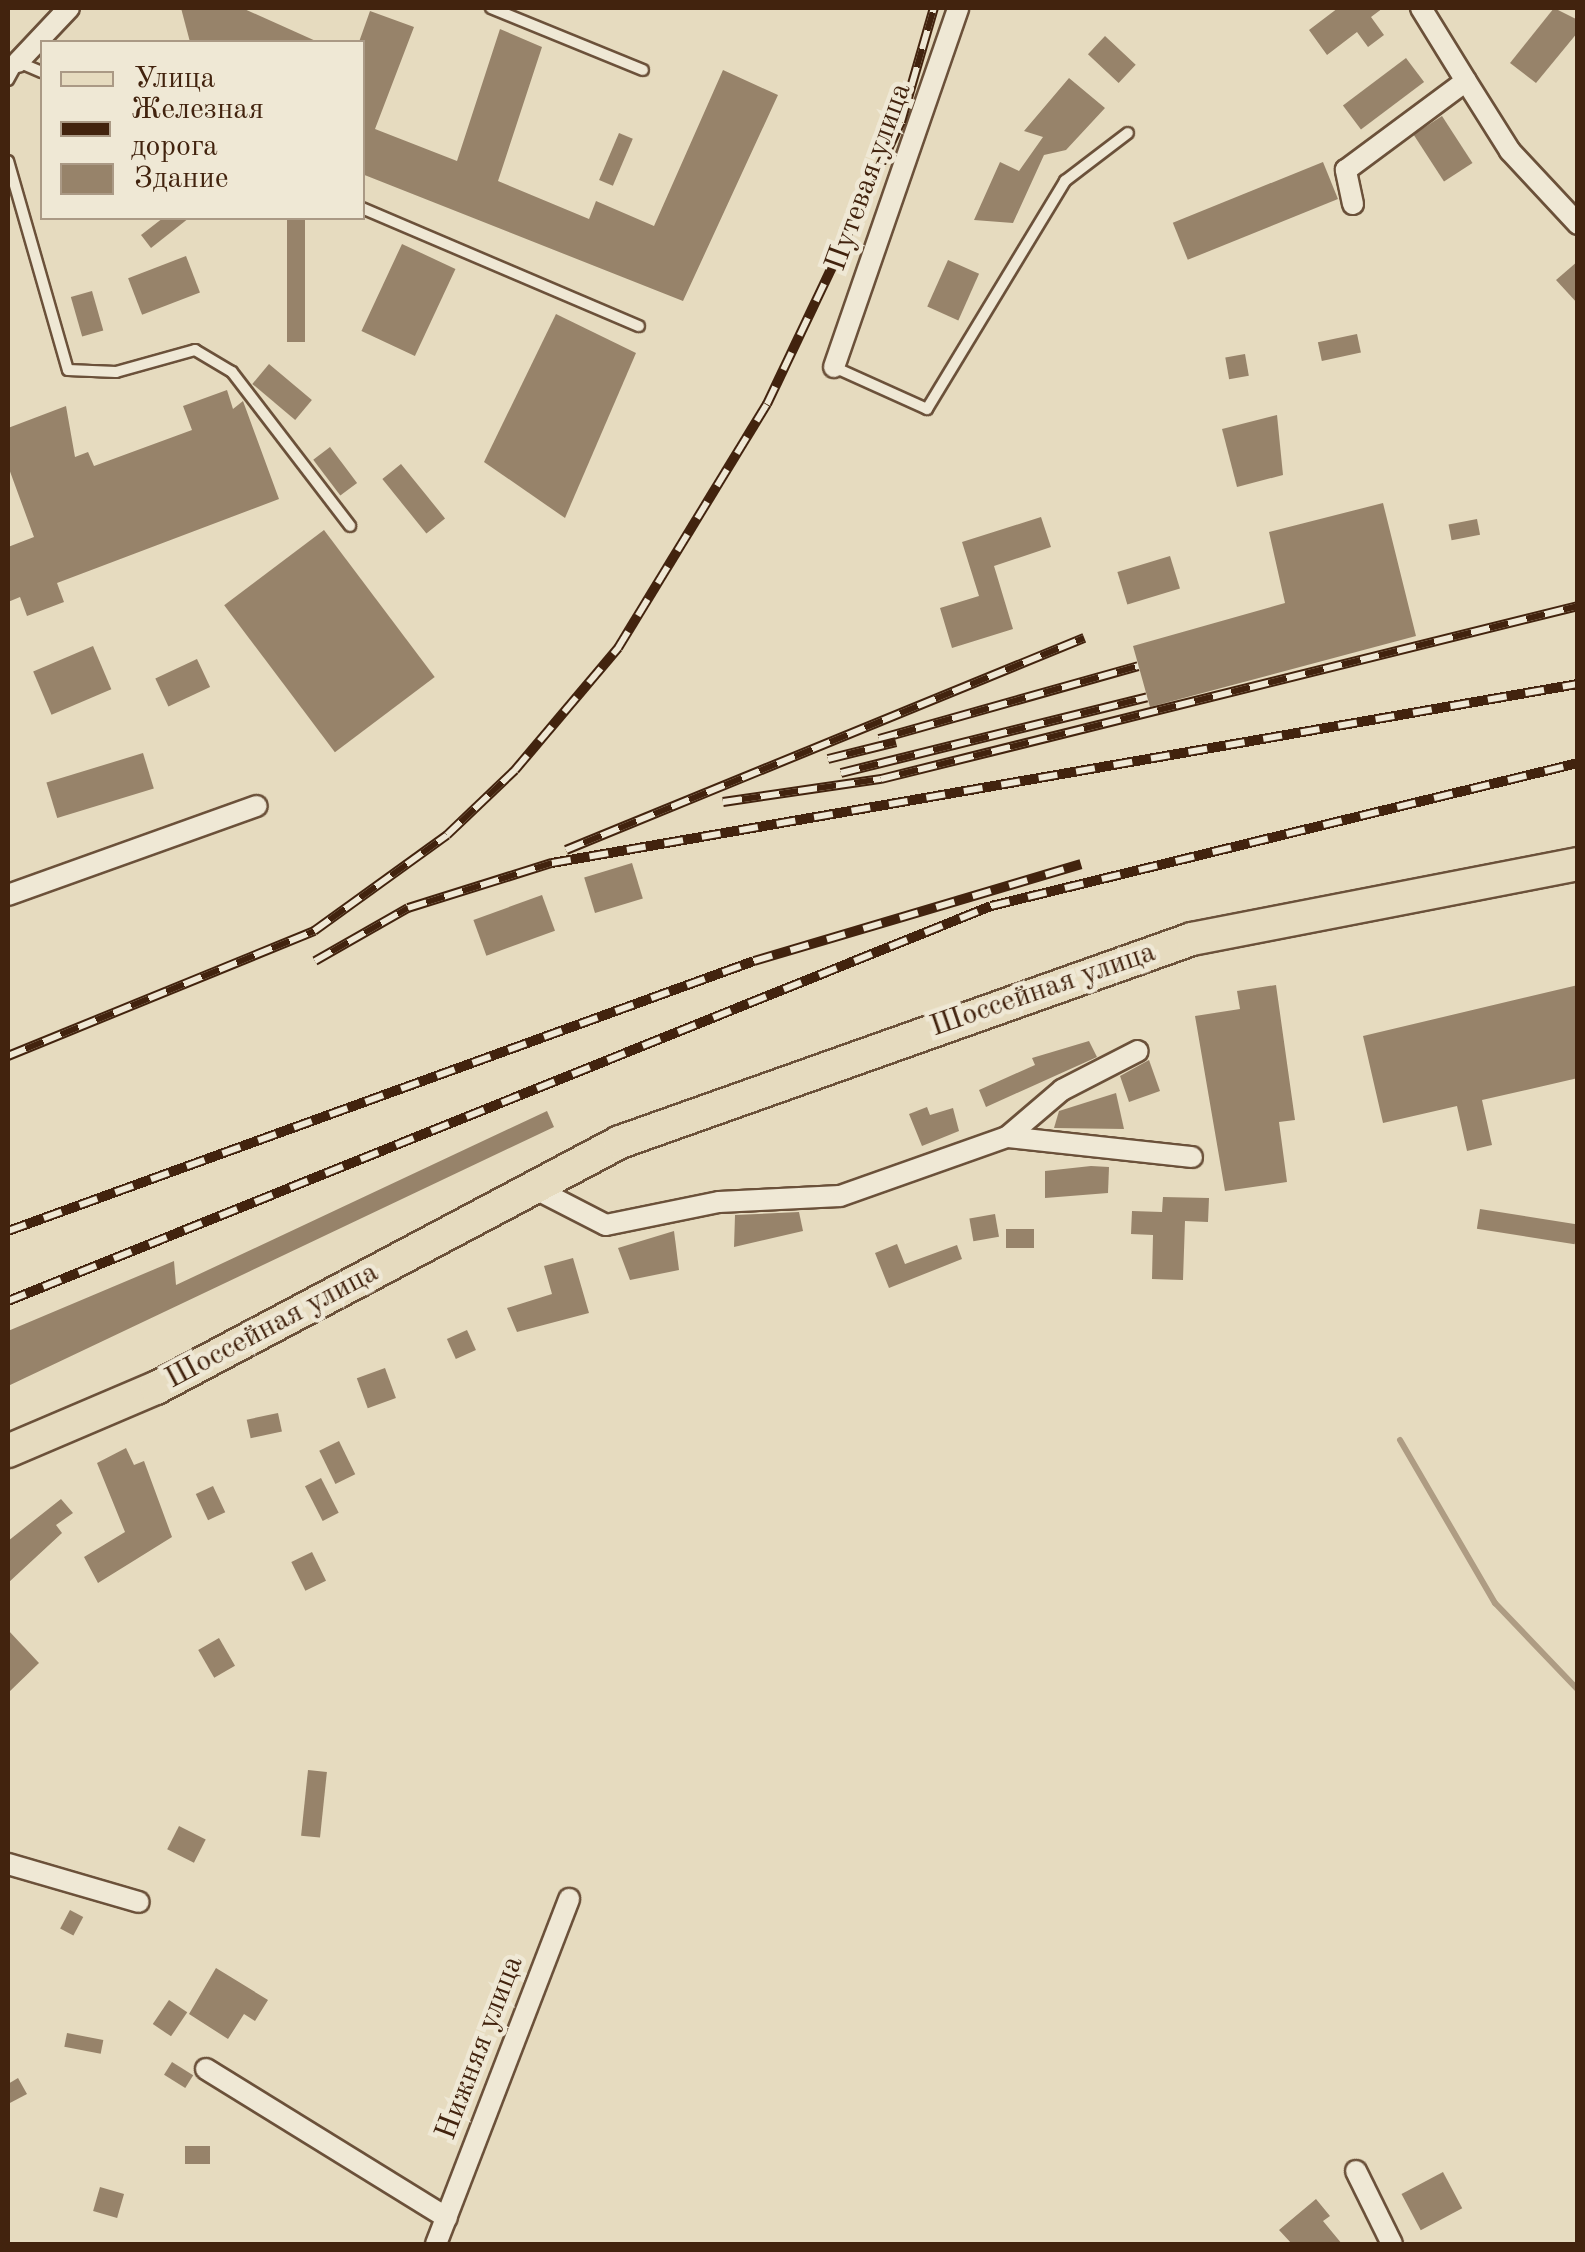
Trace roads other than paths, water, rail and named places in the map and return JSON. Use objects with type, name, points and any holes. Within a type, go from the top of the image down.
[{"type":"main road","name":"Шоссейная улица","points":[[8,1451],[156,1388],[530,1186],[620,1142],[1192,939],[1578,864]]},
{"type":"street","points":[[11,70],[69,8]]},
{"type":"street","name":"Путевая улица","points":[[834,367],[958,8]]},
{"type":"street","points":[[1421,8],[1510,150],[1578,224]]},
{"type":"street","points":[[1353,204],[1346,170],[1466,81]]},
{"type":"street","points":[[8,895],[257,806]]},
{"type":"street","points":[[530,1186],[606,1225],[719,1202],[840,1196],[1007,1137],[1062,1090],[1138,1051]]},
{"type":"street","points":[[1007,1137],[1192,1157]]},
{"type":"street","points":[[8,1864],[139,1902]]},
{"type":"street","name":"Нижняя улица","points":[[436,2244],[569,1898]]},
{"type":"street","points":[[206,2070],[447,2218]]},
{"type":"street","points":[[1356,2171],[1392,2244]]},
{"type":"lane","points":[[491,8],[643,70]]},
{"type":"lane","points":[[11,70],[40,72]]},
{"type":"lane","points":[[834,367],[927,409],[1065,180],[1128,133]]},
{"type":"lane","points":[[8,160],[68,370],[116,372],[195,350],[232,372],[350,526]]},
{"type":"lane","points":[[365,209],[638,326]]},
{"type":"waterway","points":[[1400,1440],[1495,1603],[1578,1690]]},
{"type":"railway","points":[[8,1056],[314,931],[447,835],[515,770],[618,648],[767,404],[901,122],[934,8]]},
{"type":"railway","points":[[723,802],[881,779],[1578,606]]},
{"type":"railway","points":[[566,850],[1084,638]]},
{"type":"railway","points":[[879,739],[1138,666]]},
{"type":"railway","points":[[315,961],[408,908],[552,863],[1578,684]]},
{"type":"railway","points":[[841,773],[1147,697]]},
{"type":"railway","points":[[828,759],[896,742]]},
{"type":"railway","points":[[8,1301],[991,906],[1578,763]]},
{"type":"railway","points":[[8,1231],[754,961],[1081,864]]}]
